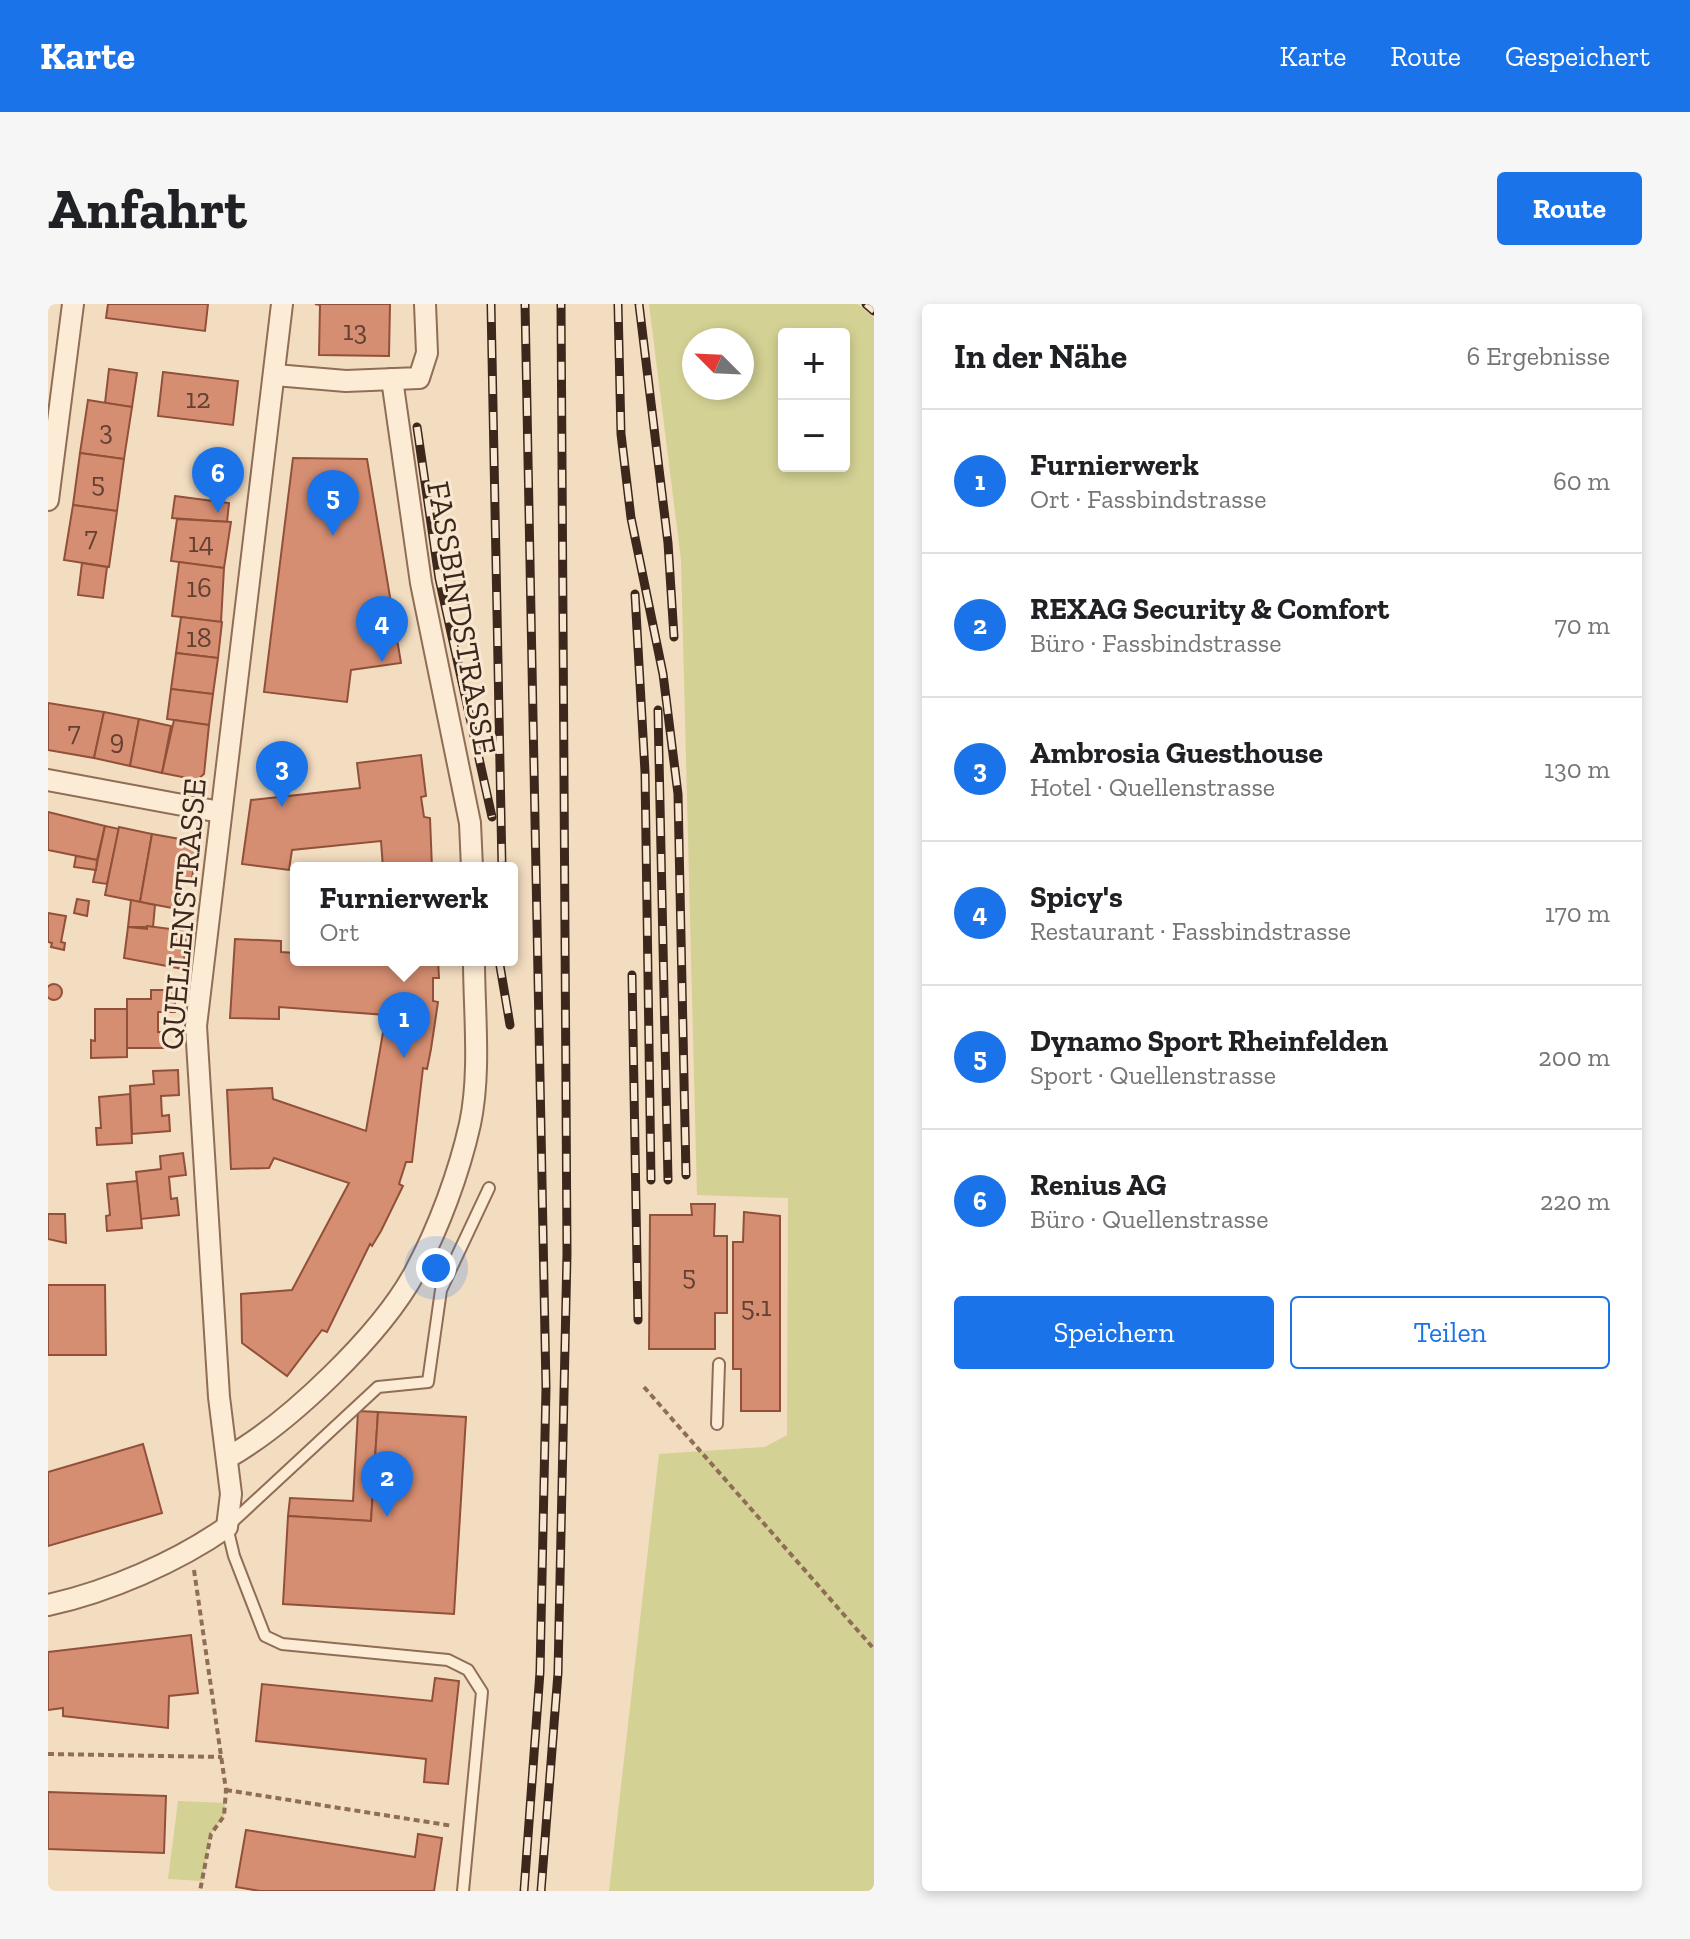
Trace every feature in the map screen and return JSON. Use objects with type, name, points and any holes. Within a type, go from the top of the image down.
[{"type":"street","points":[[48,500],[73,304]]},
{"type":"street","name":"QUELLENSTRASSE","points":[[227,1527],[231,1494],[219,1397],[196,1026],[282,304]]},
{"type":"street","points":[[275,375],[419,378],[427,353],[425,304]]},
{"type":"street","name":"FASSBINDSTRASSE","points":[[392,379],[421,583],[470,823],[472,862]]},
{"type":"street","points":[[48,780],[220,812]]},
{"type":"street","points":[[227,1458],[260,1439],[340,1367],[414,1273],[447,1199],[471,1122],[474,966]]},
{"type":"street","points":[[48,1605],[191,1552],[227,1527]]},
{"type":"lane","points":[[463,1891],[482,1692],[468,1670],[448,1660],[282,1644],[265,1636],[234,1556],[227,1527],[378,1387],[428,1382],[441,1290],[489,1188]]},
{"type":"lane","points":[[717,1424],[719,1364]]},
{"type":"path","points":[[644,1387],[874,1649]]},
{"type":"path","points":[[191,1552],[226,1790],[224,1816],[211,1834],[200,1891]]},
{"type":"path","points":[[48,1754],[222,1757]]},
{"type":"path","points":[[226,1790],[469,1829]]},
{"type":"shaded area","points":[[649,304],[858,304],[874,318],[874,1891],[609,1891],[659,1454],[765,1447],[787,1435],[788,1198],[697,1195],[681,560]]},
{"type":"shaded area","points":[[178,1801],[225,1803],[224,1816],[211,1834],[202,1881],[168,1879]]},
{"type":"building","points":[[108,304],[208,304],[205,331],[106,318]]},
{"type":"building","points":[[315,304],[390,304],[389,356],[319,355],[320,305]]},
{"type":"building","points":[[109,369],[137,373],[132,407],[105,403]]},
{"type":"building","points":[[163,372],[238,381],[233,425],[158,416]]},
{"type":"building","points":[[88,400],[132,407],[124,459],[80,453]]},
{"type":"building","points":[[80,453],[124,459],[117,511],[73,505]]},
{"type":"building","points":[[293,458],[367,459],[401,663],[351,670],[347,702],[264,692]]},
{"type":"building","points":[[175,496],[229,503],[227,522],[172,518]]},
{"type":"building","points":[[73,505],[117,511],[109,567],[64,560]]},
{"type":"building","points":[[177,519],[231,522],[224,568],[171,561]]},
{"type":"building","points":[[179,562],[224,568],[221,622],[172,616]]},
{"type":"building","points":[[82,563],[107,567],[103,598],[78,595]]},
{"type":"building","points":[[181,617],[222,622],[218,658],[176,653]]},
{"type":"building","points":[[176,653],[218,658],[213,694],[171,689]]},
{"type":"building","points":[[171,689],[213,694],[209,725],[167,719]]},
{"type":"building","points":[[48,703],[104,712],[94,758],[48,750]]},
{"type":"building","points":[[104,712],[139,719],[130,766],[94,758]]},
{"type":"building","points":[[139,719],[171,726],[162,773],[130,766]]},
{"type":"building","points":[[174,720],[209,725],[204,774],[197,780],[162,773]]},
{"type":"building","points":[[421,755],[426,796],[421,797],[424,817],[430,818],[432,862],[383,862],[381,841],[292,850],[289,870],[242,864],[251,800],[360,788],[357,763]]},
{"type":"building","points":[[48,812],[105,826],[97,860],[48,850]]},
{"type":"building","points":[[105,826],[119,829],[107,884],[93,882]]},
{"type":"building","points":[[119,827],[152,834],[140,902],[105,895]]},
{"type":"building","points":[[152,834],[191,841],[196,847],[192,880],[183,879],[178,909],[140,902]]},
{"type":"building","points":[[76,856],[97,860],[96,870],[74,867]]},
{"type":"building","points":[[77,899],[89,901],[87,916],[74,913]]},
{"type":"building","points":[[131,900],[155,905],[153,927],[128,927]]},
{"type":"building","points":[[48,913],[66,916],[61,942],[65,943],[64,950],[51,947],[52,943],[48,942]]},
{"type":"building","points":[[147,926],[187,931],[183,969],[124,958],[128,927],[147,929]]},
{"type":"building","points":[[235,939],[281,941],[281,952],[290,953],[290,966],[438,966],[439,978],[433,978],[433,1001],[438,1002],[427,1069],[423,1068],[412,1162],[406,1162],[399,1184],[403,1186],[381,1231],[372,1246],[370,1244],[327,1332],[322,1330],[287,1376],[242,1343],[241,1294],[292,1290],[349,1183],[274,1158],[269,1168],[231,1169],[227,1090],[272,1088],[273,1099],[366,1131],[386,1015],[279,1007],[279,1019],[230,1018]]},
{"type":"building","points":[[54,984],[60,986],[60,998],[54,1000],[48,998],[46,992],[48,986]]},
{"type":"building","points":[[151,990],[175,990],[175,1012],[158,1012],[158,1032],[164,1032],[164,1048],[127,1048],[127,999],[151,999]]},
{"type":"building","points":[[95,1009],[127,1009],[127,1057],[91,1058],[91,1040],[95,1041]]},
{"type":"building","points":[[178,1070],[179,1095],[161,1096],[162,1116],[169,1115],[170,1131],[132,1134],[130,1086],[154,1084],[153,1071]]},
{"type":"building","points":[[130,1094],[132,1143],[97,1145],[96,1128],[101,1128],[99,1097]]},
{"type":"building","points":[[183,1153],[186,1175],[169,1177],[171,1199],[177,1198],[179,1215],[141,1219],[136,1172],[161,1169],[160,1156]]},
{"type":"building","points":[[137,1181],[142,1228],[107,1231],[106,1216],[110,1215],[107,1184]]},
{"type":"building","points":[[691,1204],[715,1204],[714,1236],[727,1236],[727,1313],[715,1313],[715,1349],[649,1349],[650,1215],[692,1215]]},
{"type":"building","points":[[744,1212],[780,1216],[780,1411],[741,1411],[741,1369],[733,1369],[733,1242],[743,1242]]},
{"type":"building","points":[[48,1214],[65,1214],[66,1243],[48,1239]]},
{"type":"building","points":[[48,1285],[105,1285],[106,1355],[48,1355]]},
{"type":"building","points":[[358,1411],[378,1412],[371,1521],[288,1516],[290,1498],[353,1501]]},
{"type":"building","points":[[378,1412],[466,1417],[454,1614],[283,1604],[288,1516],[371,1521]]},
{"type":"building","points":[[143,1444],[162,1513],[48,1546],[48,1472]]},
{"type":"building","points":[[191,1635],[198,1693],[169,1696],[168,1728],[63,1716],[63,1708],[48,1710],[48,1652]]},
{"type":"building","points":[[435,1678],[459,1681],[448,1784],[424,1782],[426,1759],[256,1741],[262,1684],[432,1701]]},
{"type":"building","points":[[48,1792],[166,1796],[164,1853],[48,1849]]},
{"type":"building","points":[[246,1830],[415,1857],[418,1834],[442,1838],[434,1891],[260,1891],[236,1887]]},
{"type":"railway","points":[[491,304],[502,862]]},
{"type":"railway","points":[[524,1891],[540,1672],[546,1388],[525,304]]},
{"type":"railway","points":[[541,1891],[558,1673],[567,1253],[561,304]]},
{"type":"railway","points":[[618,304],[621,434],[631,518],[663,674],[678,794],[686,1175]]},
{"type":"railway","points":[[639,304],[668,543],[674,637]]},
{"type":"railway","points":[[866,304],[874,311]]},
{"type":"railway","points":[[417,427],[439,578],[492,817]]},
{"type":"railway","points":[[635,594],[645,772],[651,1180]]},
{"type":"railway","points":[[658,710],[668,1180]]},
{"type":"railway","points":[[500,966],[510,1025]]},
{"type":"railway","points":[[632,975],[638,1320]]},
{"type":"place","name":"Renius AG","points":[[218,513]]},
{"type":"place","name":"Dynamo Sport Rheinfelden","points":[[333,536]]},
{"type":"place","name":"Spicy's","points":[[382,662]]},
{"type":"place","name":"Ambrosia Guesthouse","points":[[282,807]]},
{"type":"place","name":"Furnierwerk","points":[[404,1058]]},
{"type":"place","name":"REXAG Security & Comfort","points":[[387,1517]]}]
